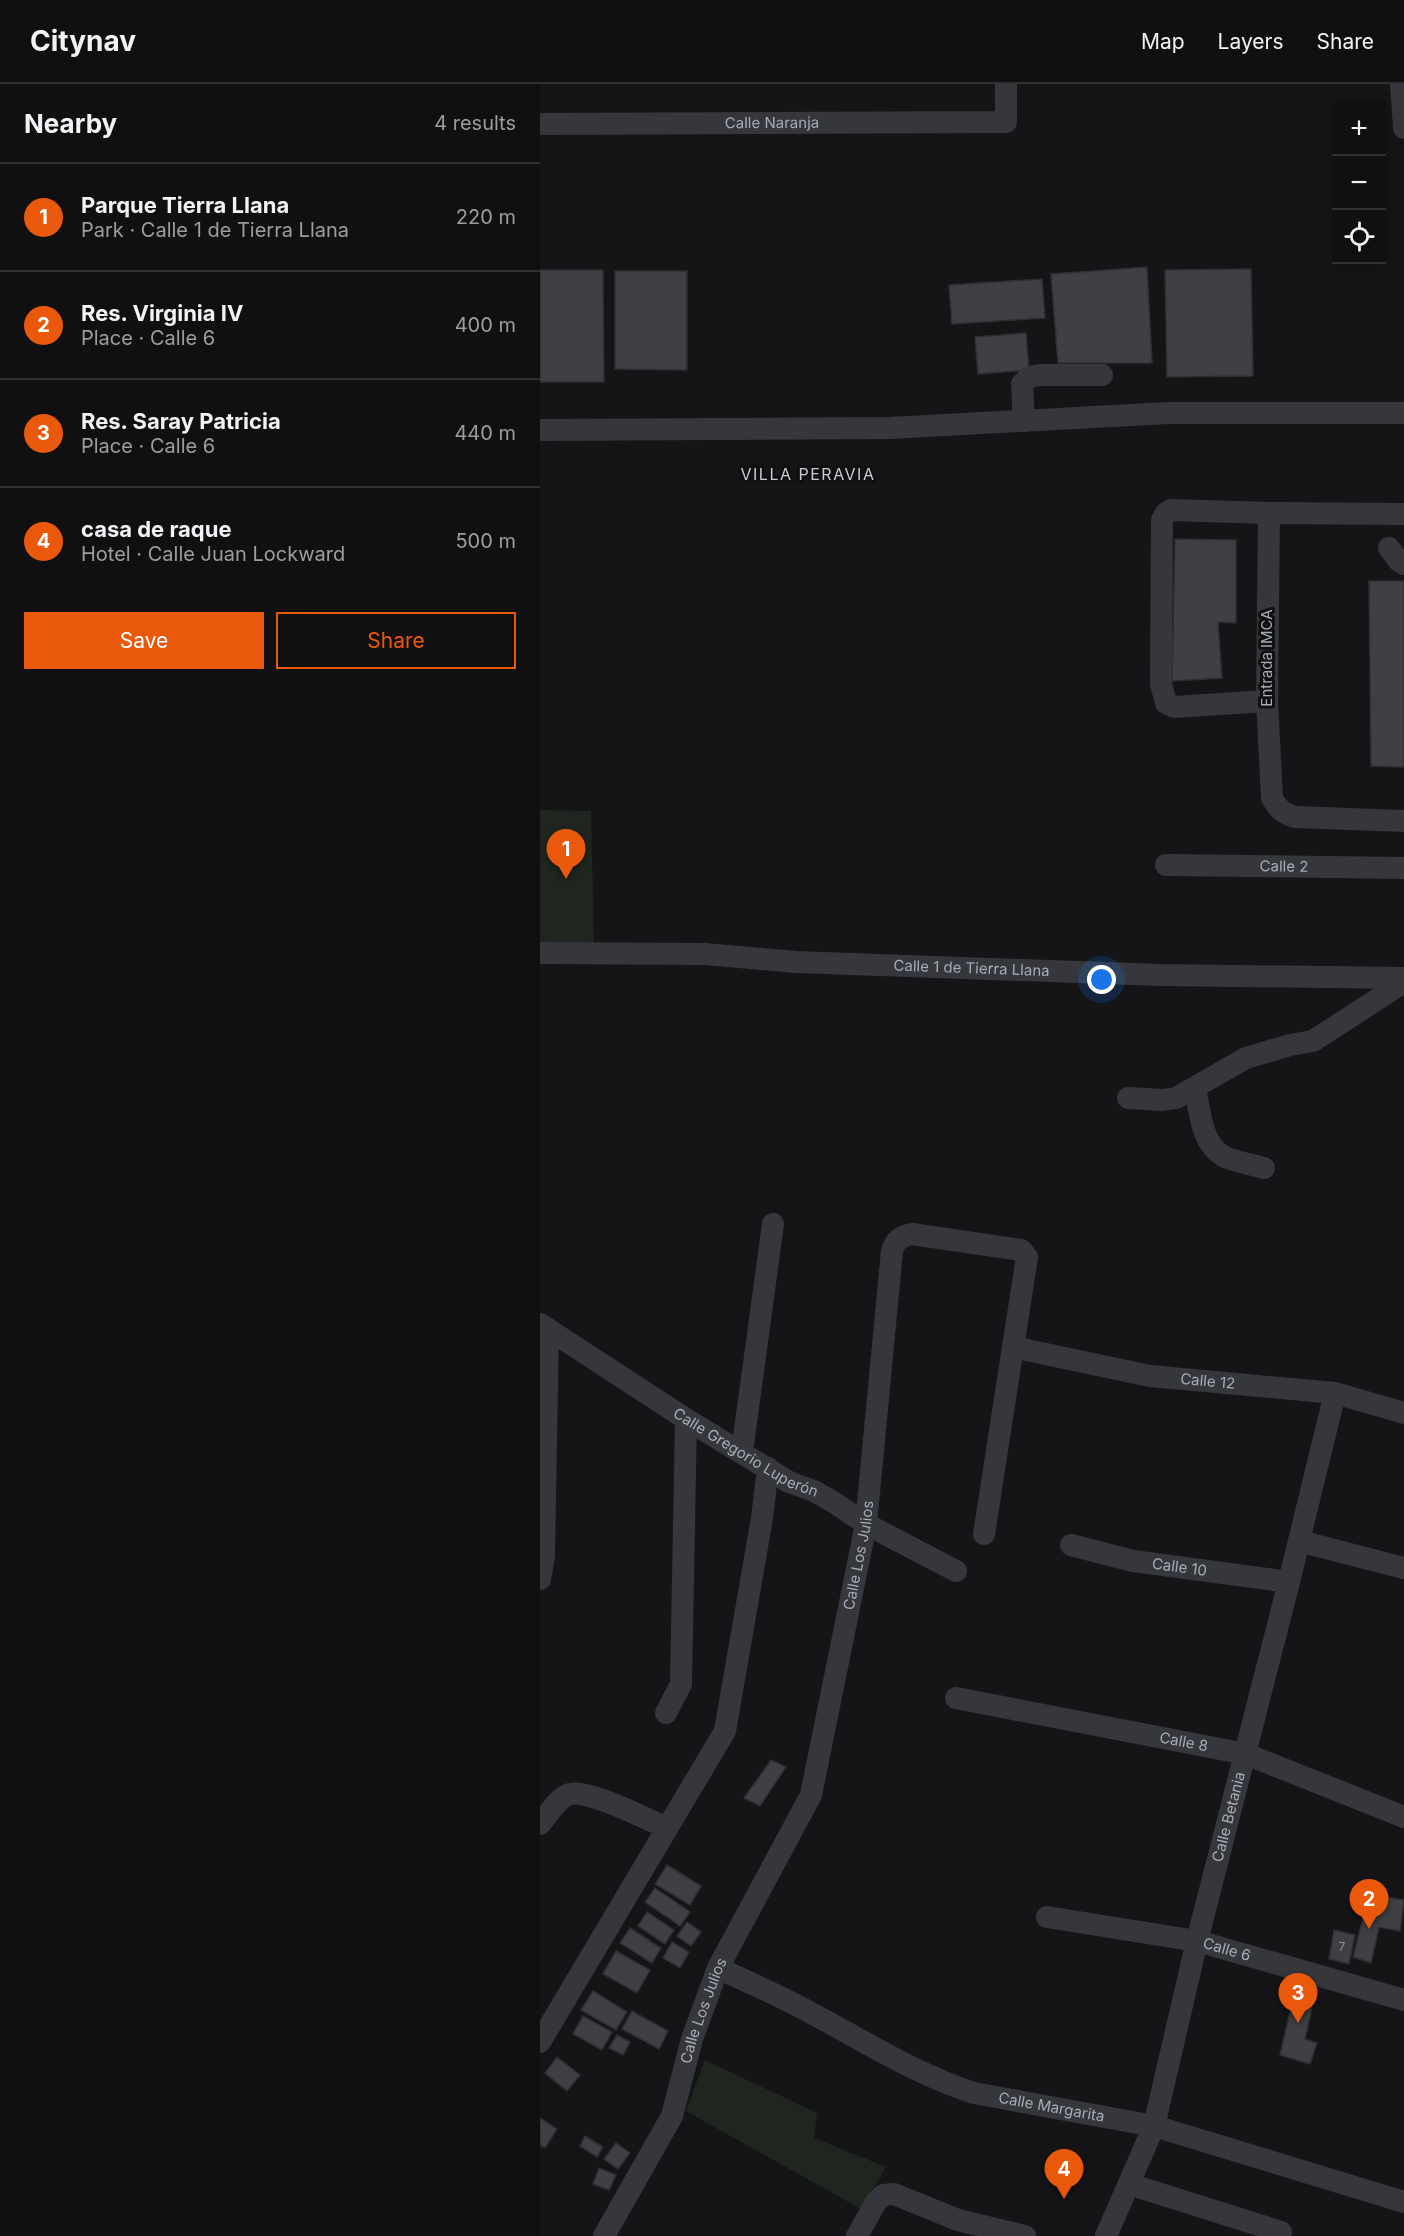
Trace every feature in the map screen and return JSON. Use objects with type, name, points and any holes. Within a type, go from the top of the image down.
[{"type":"street","name":"Calle Naranja","points":[[540,124],[1006,122],[1006,84]]},
{"type":"street","points":[[1401,84],[1404,128]]},
{"type":"street","points":[[1024,421],[1022,384],[1029,377],[1102,375]]},
{"type":"street","points":[[540,430],[890,428],[1168,413],[1404,413]]},
{"type":"street","points":[[1267,701],[1174,707],[1166,703],[1161,684],[1162,520],[1166,513],[1171,510],[1404,514]]},
{"type":"street","name":"Entrada IMCA","points":[[1269,513],[1267,701],[1272,798],[1285,814],[1295,817],[1404,821]]},
{"type":"street","name":"Calle 2","points":[[1166,864],[1404,868]]},
{"type":"street","name":"Calle 1 de Tierra Llana","points":[[540,953],[705,954],[796,962],[1160,975],[1404,980]]},
{"type":"street","points":[[1128,1098],[1163,1100],[1176,1098],[1246,1058],[1313,1041],[1381,998],[1404,980]]},
{"type":"street","points":[[1381,998],[1404,998]]},
{"type":"street","points":[[1195,1088],[1205,1136],[1214,1147],[1223,1155],[1264,1168]]},
{"type":"street","points":[[742,1452],[774,1224]]},
{"type":"street","name":"Calle Los Julios","points":[[604,2236],[672,2116],[692,2039],[718,1968],[811,1795],[866,1524],[892,1251],[900,1237],[912,1234],[1021,1250],[1027,1257],[984,1534]]},
{"type":"street","points":[[540,1579],[544,1556],[544,1327]]},
{"type":"street","name":"Calle Gregorio Luperón","points":[[544,1327],[686,1419],[789,1482],[814,1491],[866,1524],[956,1571]]},
{"type":"street","name":"Calle 12","points":[[1013,1347],[1150,1376],[1335,1394],[1404,1413]]},
{"type":"street","name":"Calle Betania","points":[[1106,2236],[1154,2126],[1197,1941],[1335,1394]]},
{"type":"street","points":[[666,1713],[681,1684],[686,1419]]},
{"type":"street","points":[[540,2042],[725,1731],[760,1530],[768,1468]]},
{"type":"street","points":[[1299,1541],[1404,1568]]},
{"type":"street","name":"Calle 10","points":[[1071,1545],[1132,1561],[1289,1582]]},
{"type":"street","name":"Calle 8","points":[[956,1698],[1245,1754],[1404,1818]]},
{"type":"street","points":[[540,1824],[557,1803],[568,1794],[585,1793],[667,1828]]},
{"type":"street","name":"Calle 6","points":[[1047,1917],[1197,1941],[1404,2000]]},
{"type":"street","name":"Calle Margarita","points":[[718,1968],[811,2012],[886,2054],[954,2087],[974,2093],[1154,2126],[1404,2202]]},
{"type":"street","points":[[1129,2184],[1281,2232]]},
{"type":"street","points":[[857,2236],[876,2202],[883,2195],[894,2194],[958,2220],[1025,2236]]},
{"type":"shaded area","points":[[540,810],[591,811],[594,946],[540,949]]},
{"type":"shaded area","points":[[705,2060],[817,2113],[814,2138],[886,2167],[861,2209],[686,2111]]},
{"type":"building","points":[[1147,267],[1152,363],[1058,363],[1051,274]]},
{"type":"building","points":[[1251,269],[1253,376],[1167,377],[1165,270]]},
{"type":"building","points":[[540,270],[603,270],[604,382],[540,382]]},
{"type":"building","points":[[615,271],[687,271],[687,370],[615,369]]},
{"type":"building","points":[[1042,279],[1045,318],[952,324],[949,285]]},
{"type":"building","points":[[1026,333],[1029,370],[978,374],[975,337]]},
{"type":"building","points":[[1175,539],[1236,540],[1236,623],[1218,622],[1222,678],[1172,681]]},
{"type":"building","points":[[1369,581],[1404,581],[1404,767],[1371,766]]},
{"type":"building","points":[[771,1760],[786,1767],[760,1806],[744,1798]]},
{"type":"building","points":[[667,1865],[701,1886],[690,1905],[655,1884]]},
{"type":"building","points":[[655,1888],[690,1912],[680,1926],[645,1902]]},
{"type":"building","points":[[1369,1894],[1404,1900],[1400,1931],[1379,1927],[1371,1963],[1353,1957]]},
{"type":"building","points":[[647,1912],[674,1930],[665,1944],[638,1926]]},
{"type":"building","points":[[687,1922],[701,1932],[691,1946],[677,1936]]},
{"type":"building","points":[[630,1928],[661,1948],[652,1963],[620,1943]]},
{"type":"building","points":[[1334,1930],[1355,1935],[1349,1964],[1329,1959]]},
{"type":"building","points":[[672,1942],[689,1952],[680,1968],[663,1958]]},
{"type":"building","points":[[616,1951],[650,1970],[637,1993],[603,1974]]},
{"type":"building","points":[[593,1991],[627,2012],[616,2030],[581,2010]]},
{"type":"building","points":[[1292,2003],[1312,2008],[1305,2039],[1317,2043],[1310,2064],[1280,2055]]},
{"type":"building","points":[[632,2011],[668,2031],[659,2049],[622,2029]]},
{"type":"building","points":[[583,2016],[612,2032],[602,2050],[573,2034]]},
{"type":"building","points":[[617,2035],[630,2042],[623,2055],[609,2048]]},
{"type":"building","points":[[557,2057],[580,2075],[567,2091],[545,2073]]},
{"type":"building","points":[[540,2118],[557,2129],[545,2148],[540,2145]]},
{"type":"building","points":[[585,2136],[603,2147],[597,2157],[580,2146]]},
{"type":"building","points":[[616,2143],[630,2153],[618,2169],[604,2159]]},
{"type":"building","points":[[599,2168],[616,2175],[609,2190],[593,2184]]},
{"type":"place","name":"Parque Tierra Llana","points":[[566,879]]},
{"type":"place","name":"Res. Virginia IV","points":[[1369,1929]]},
{"type":"place","name":"Res. Saray Patricia","points":[[1298,2023]]},
{"type":"place","name":"casa de raque","points":[[1064,2199]]},
{"type":"district","name":"VILLA PERAVIA","points":[[808,474]]}]
